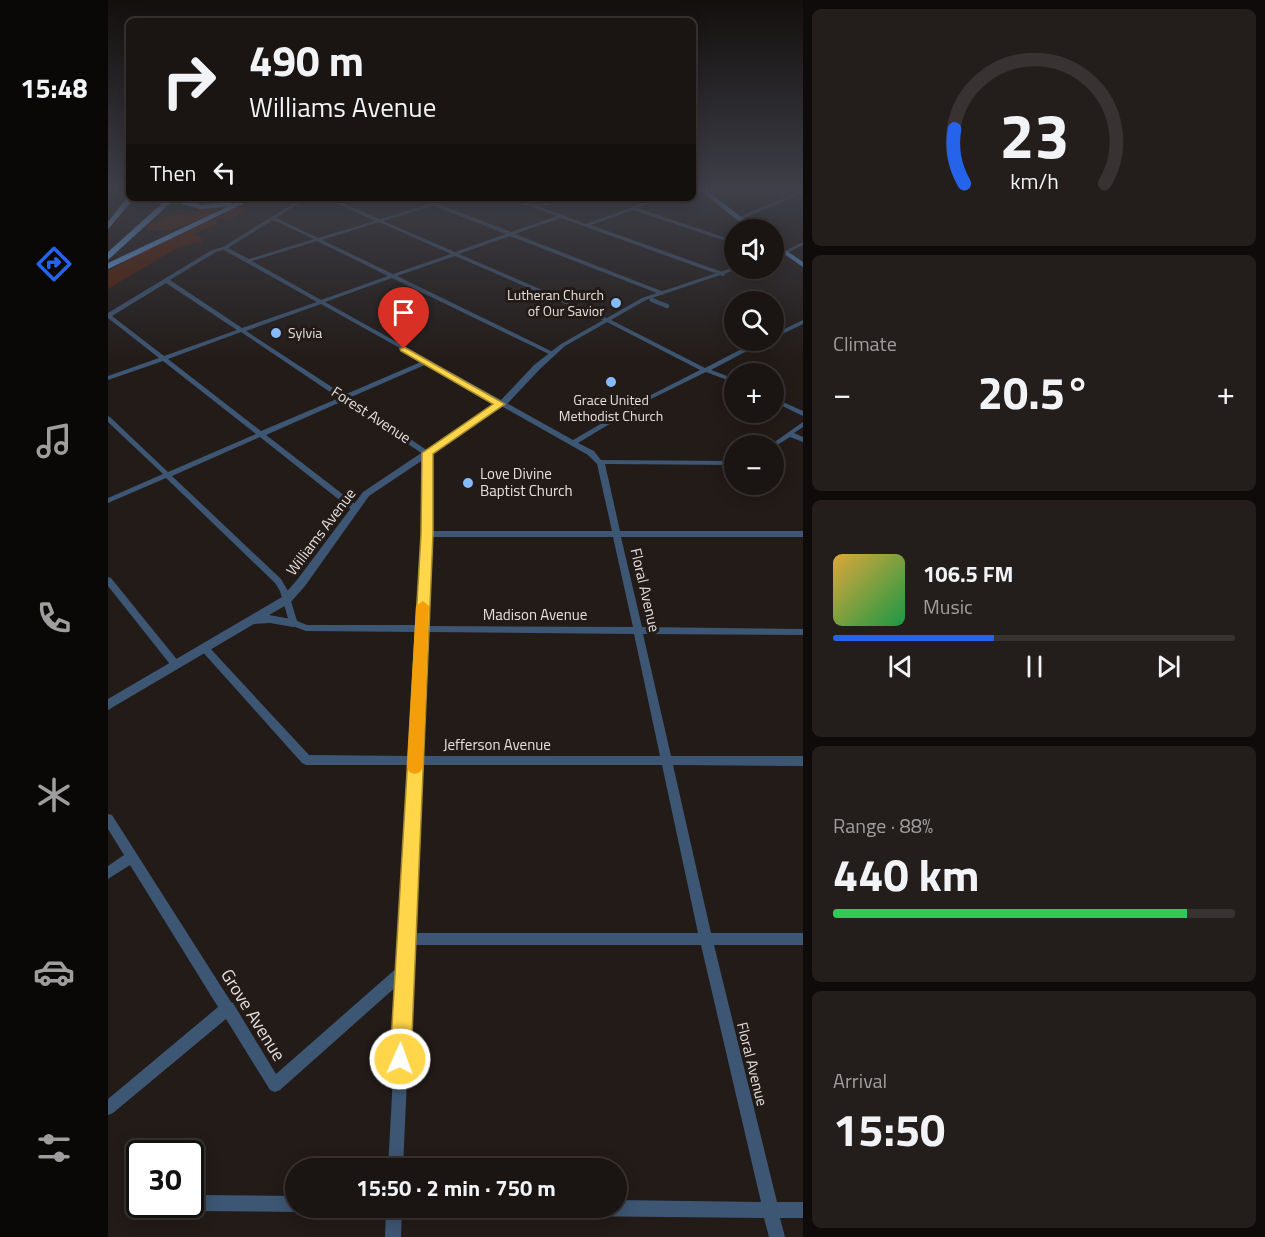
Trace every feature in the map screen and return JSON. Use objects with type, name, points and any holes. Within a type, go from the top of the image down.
[{"type":"highway","points":[[108,257],[119,247]]},
{"type":"highway","points":[[108,266],[149,247]]},
{"type":"main road","points":[[785,252],[803,265]]},
{"type":"street","points":[[248,261],[297,247]]},
{"type":"street","points":[[334,247],[540,345],[553,354]]},
{"type":"street","points":[[438,247],[607,320],[724,376]]},
{"type":"street","points":[[108,378],[475,247]]},
{"type":"street","points":[[544,247],[662,293]]},
{"type":"street","points":[[647,247],[723,274]]},
{"type":"street","points":[[785,252],[796,247]]},
{"type":"street","points":[[355,508],[109,315],[216,250],[225,248],[591,453],[600,462],[724,463]]},
{"type":"street","name":"Williams Avenue","points":[[108,705],[286,600],[301,583],[355,508],[375,487],[500,404],[553,354],[644,299],[723,274]]},
{"type":"street","name":"Forest Avenue","points":[[167,280],[427,453],[427,534],[396,1158]]},
{"type":"street","points":[[652,300],[667,306]]},
{"type":"street","points":[[784,331],[803,321]]},
{"type":"street","points":[[572,443],[649,398],[743,351]]},
{"type":"street","points":[[108,501],[426,362]]},
{"type":"street","points":[[784,405],[803,414]]},
{"type":"street","points":[[108,418],[278,581],[284,591],[293,623],[270,619],[252,620]]},
{"type":"street","points":[[784,438],[803,424]]},
{"type":"street","points":[[790,434],[803,440]]},
{"type":"street","name":"Floral Avenue","points":[[600,462],[669,760],[706,939],[777,1237]]},
{"type":"street","points":[[427,534],[803,534]]},
{"type":"street","points":[[108,580],[176,665]]},
{"type":"street","name":"Madison Avenue","points":[[293,623],[315,630],[803,632]]},
{"type":"street","name":"Jefferson Avenue","points":[[205,649],[306,760],[803,761]]},
{"type":"street","name":"Grove Avenue","points":[[108,819],[275,1085],[404,971]]},
{"type":"street","points":[[108,873],[131,857]]},
{"type":"street","points":[[407,939],[803,939]]},
{"type":"street","points":[[108,1108],[228,1008]]},
{"type":"street","points":[[204,1203],[285,1204]]},
{"type":"street","points":[[627,1209],[803,1210]]},
{"type":"street","points":[[393,1237],[394,1218]]},
{"type":"shaded area","points":[[151,247],[183,247],[177,248],[108,289],[108,271]]},
{"type":"slow traffic","points":[[415,767],[423,606]]},
{"type":"place","name":"Lutheran Church of Our Savior","points":[[616,303]]},
{"type":"place","name":"Sylvia","points":[[276,333]]},
{"type":"place","name":"Grace United Methodist Church","points":[[611,382]]},
{"type":"place","name":"Love Divine Baptist Church","points":[[468,483]]},
{"type":"route","points":[[400,1059],[427,534],[427,453],[500,404],[404,349]]}]
